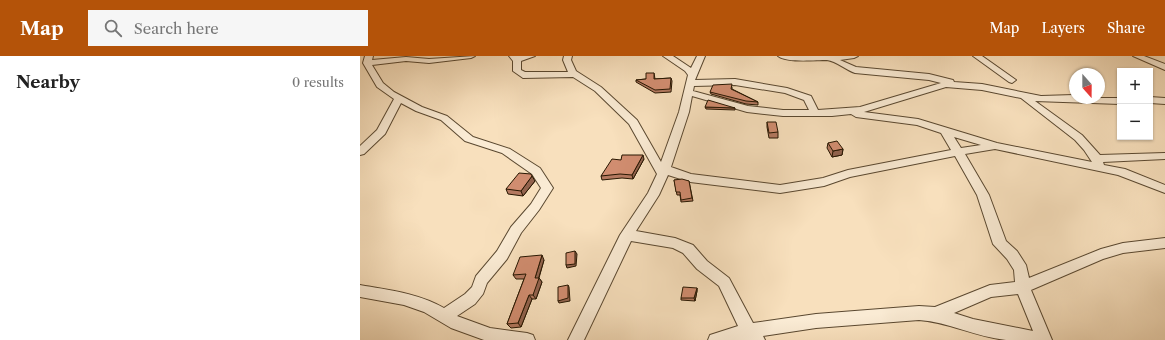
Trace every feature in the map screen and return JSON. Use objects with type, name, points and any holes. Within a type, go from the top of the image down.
[{"type":"street","points":[[365,58],[384,63],[406,59],[429,60],[471,56]]},
{"type":"street","points":[[531,56],[515,58],[517,71],[523,75],[574,74]]},
{"type":"street","points":[[568,56],[567,60],[569,67],[574,74],[598,89],[632,122],[664,172],[690,178],[723,181],[780,190],[824,182],[848,174],[929,157],[995,146]]},
{"type":"street","points":[[667,56],[688,68],[690,83]]},
{"type":"street","points":[[576,340],[627,235],[664,172],[684,112],[690,83],[701,56]]},
{"type":"street","points":[[782,56],[798,58],[854,56]]},
{"type":"street","points":[[977,56],[1012,80]]},
{"type":"street","points":[[1137,56],[1165,67]]},
{"type":"street","points":[[365,58],[380,85],[399,99],[419,109],[444,118],[469,139],[506,151],[536,171],[547,188],[535,207],[516,230],[502,255],[481,280],[478,290],[470,299],[444,316]]},
{"type":"street","points":[[831,58],[848,68],[855,70],[929,77],[955,84],[982,87],[1025,97],[1052,100],[1074,98],[1117,101]]},
{"type":"street","points":[[690,83],[736,82],[795,93],[808,98],[815,113]]},
{"type":"street","points":[[690,83],[748,109],[783,113],[845,112],[905,119],[995,146],[1099,163],[1165,189]]},
{"type":"street","points":[[845,112],[875,106],[939,85],[955,84]]},
{"type":"street","points":[[1025,97],[1074,133],[1099,163]]},
{"type":"street","points":[[360,152],[381,132],[399,99]]},
{"type":"street","points":[[1153,100],[1165,101]]},
{"type":"street","points":[[945,130],[983,196],[1000,244],[1018,262],[1021,269],[1023,287],[1044,340]]},
{"type":"street","points":[[1099,163],[1165,156]]},
{"type":"street","points":[[1143,180],[1165,180]]},
{"type":"street","points":[[627,235],[675,242],[688,249],[702,265],[724,282],[753,336]]},
{"type":"street","points":[[935,314],[990,291],[1023,287],[1101,254],[1130,247],[1165,243]]},
{"type":"street","points":[[360,291],[404,299],[429,307],[456,323],[490,335],[527,340]]},
{"type":"street","points":[[716,340],[753,336],[816,321],[919,313],[935,314],[973,326],[1040,340]]},
{"type":"building","points":[[646,73],[654,73],[654,79],[671,78],[670,89],[655,90],[636,80],[646,79]]},
{"type":"building","points":[[732,84],[731,89],[758,102],[746,101],[710,92],[713,85]]},
{"type":"building","points":[[708,100],[735,108],[705,107]]},
{"type":"building","points":[[767,122],[776,122],[778,132],[769,133]]},
{"type":"building","points":[[837,141],[843,149],[833,151],[828,143]]},
{"type":"building","points":[[622,155],[643,155],[632,175],[620,174],[601,176],[612,159],[621,160]]},
{"type":"building","points":[[519,173],[531,174],[532,176],[521,191],[506,189]]},
{"type":"building","points":[[682,179],[689,181],[692,198],[681,200],[680,192],[676,192],[674,180]]},
{"type":"building","points":[[575,251],[575,264],[566,265],[566,253]]},
{"type":"building","points":[[542,255],[535,278],[539,278],[533,295],[529,295],[518,323],[507,324],[526,274],[513,275],[520,257]]},
{"type":"building","points":[[568,285],[568,298],[558,301],[558,287]]},
{"type":"building","points":[[683,287],[697,288],[694,298],[681,298]]}]
